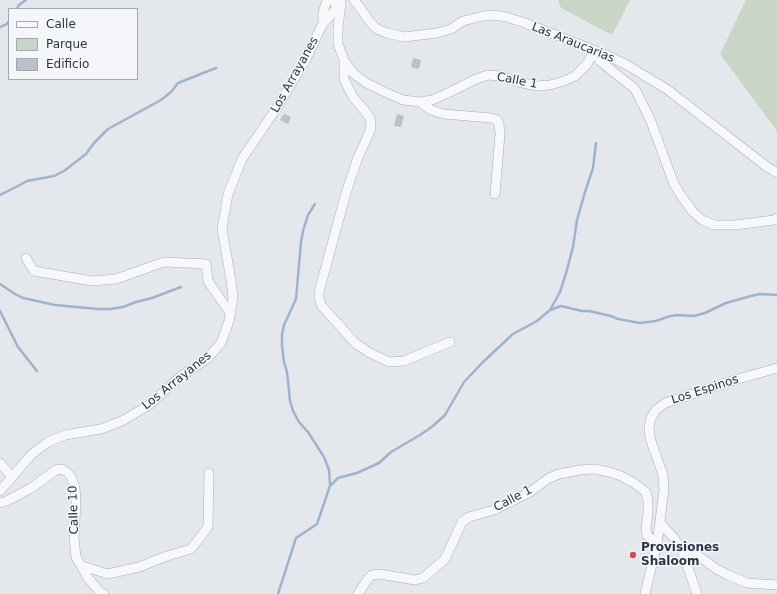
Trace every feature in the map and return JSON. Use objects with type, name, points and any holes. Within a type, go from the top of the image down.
[{"type":"street","name":"Los Arrayanes","points":[[323,23],[323,13],[326,3],[331,0]]},
{"type":"street","name":"Los Arrayanes","points":[[0,491],[32,454],[48,442],[65,435],[100,429],[122,421],[148,405],[180,377],[208,358],[221,343],[229,321],[233,298],[222,229],[228,194],[242,159],[276,110],[306,59],[323,23],[336,8],[336,0]]},
{"type":"street","name":"Calle 1","points":[[342,0],[338,28],[338,44],[344,60],[353,73],[366,83],[403,100],[420,102],[432,100],[448,94],[476,79],[488,76],[501,76],[518,82],[537,86],[550,85],[576,76],[587,64],[594,51]]},
{"type":"street","name":"Las Araucarias","points":[[354,0],[377,29],[404,37],[437,33],[464,21],[493,15],[506,17],[525,23],[594,51],[627,66],[668,90],[777,173]]},
{"type":"street","points":[[594,51],[600,62],[635,89],[650,119],[674,184],[693,212],[702,220],[714,225],[735,226],[774,220],[777,218]]},
{"type":"street","points":[[344,60],[344,79],[353,97],[370,118],[371,126],[357,160],[346,193],[319,292],[321,305],[356,343],[370,353],[389,362],[404,361],[450,342]]},
{"type":"street","points":[[420,102],[431,110],[444,114],[491,118],[496,120],[499,124],[500,134],[495,194]]},
{"type":"street","points":[[26,258],[34,272],[92,281],[116,279],[164,262],[206,264],[208,281],[230,313]]},
{"type":"street","name":"Los Espinos","points":[[645,594],[657,544],[664,490],[663,475],[650,438],[649,427],[651,418],[656,410],[665,403],[738,378],[777,368]]},
{"type":"street","points":[[0,463],[12,477]]},
{"type":"street","name":"Calle 10","points":[[0,503],[7,501],[31,488],[56,470],[62,469],[67,472],[75,487],[76,503],[74,538],[76,557],[88,578],[100,592],[104,594]]},
{"type":"street","name":"Calle 1","points":[[358,594],[372,575],[380,574],[415,580],[422,578],[444,559],[462,522],[469,517],[494,510],[530,492],[549,478],[559,474],[580,470],[594,469],[621,476],[646,492],[648,500],[647,535],[657,544]]},
{"type":"street","points":[[82,566],[108,574],[139,567],[167,556],[191,549],[208,527],[209,472]]},
{"type":"street","points":[[660,523],[674,538],[682,550],[698,594]]},
{"type":"street","points":[[682,550],[696,554],[728,575],[747,582],[777,585]]},
{"type":"green space","points":[[558,0],[630,0],[612,35],[561,8]]},
{"type":"green space","points":[[746,0],[777,0],[777,131],[720,54]]},
{"type":"building","points":[[413,58],[421,60],[419,69],[411,67]]},
{"type":"building","points":[[284,114],[291,117],[288,124],[280,120]]},
{"type":"building","points":[[397,114],[404,116],[401,127],[394,126]]},
{"type":"waterway","points":[[18,8],[26,0]]},
{"type":"waterway","points":[[0,27],[8,22]]},
{"type":"waterway","points":[[0,195],[27,181],[54,176],[64,171],[86,154],[94,143],[108,129],[161,100],[171,92],[178,83],[216,68]]},
{"type":"waterway","points":[[278,594],[296,538],[317,524],[330,486],[338,478],[357,473],[379,463],[391,452],[433,426],[445,415],[464,382],[483,362],[513,334],[537,321],[550,310],[560,292],[567,270],[573,247],[577,220],[593,168],[596,143]]},
{"type":"waterway","points":[[315,204],[308,215],[303,231],[296,299],[284,325],[282,346],[287,372],[290,401],[293,411],[324,457],[329,470],[330,485]]},
{"type":"waterway","points":[[0,284],[23,298],[55,305],[98,309],[123,307],[181,287]]},
{"type":"waterway","points":[[550,310],[561,306],[640,323],[656,321],[676,315],[694,316],[705,313],[726,303],[760,294],[777,295]]},
{"type":"waterway","points":[[0,311],[18,347],[37,371]]},
{"type":"place","name":"Provisiones Shaloom","points":[[633,555]]}]
